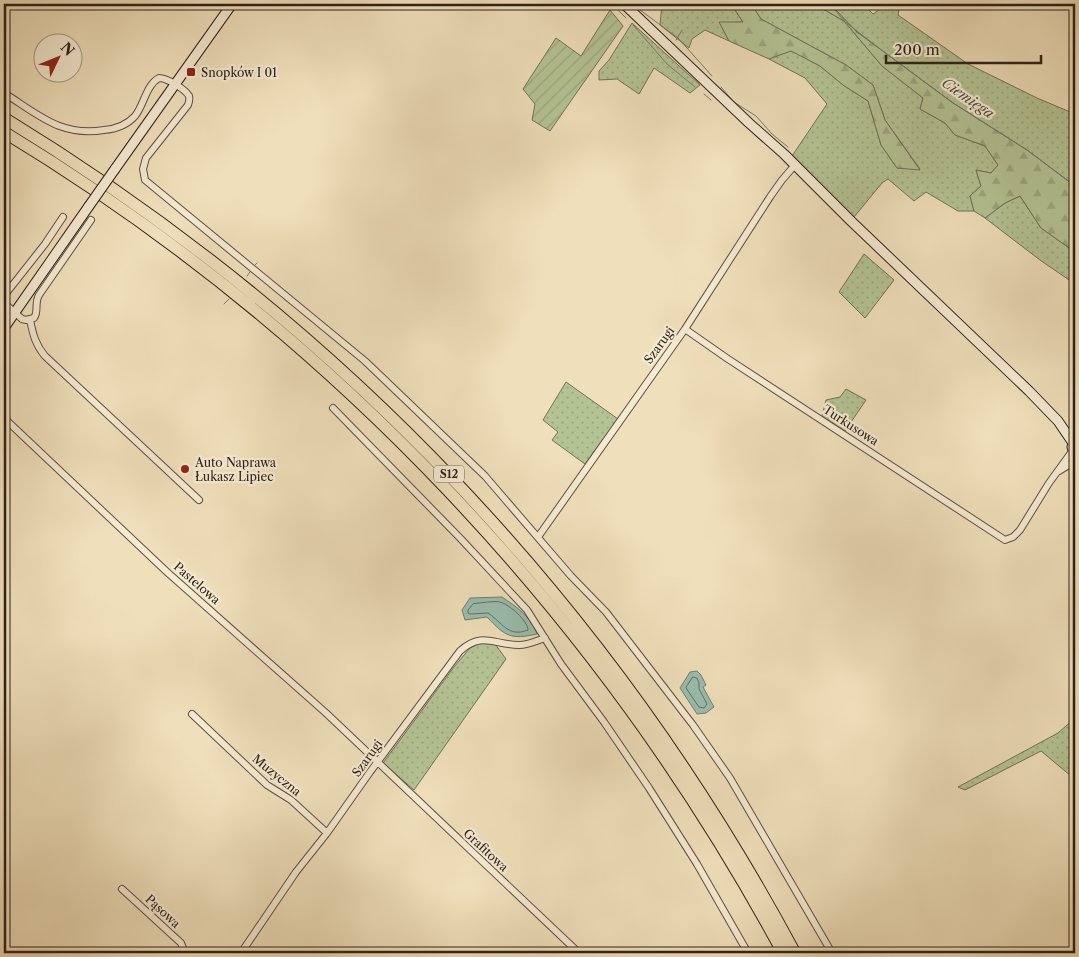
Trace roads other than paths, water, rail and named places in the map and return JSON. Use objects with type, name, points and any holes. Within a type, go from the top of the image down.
[{"type":"highway","name":"S12","points":[[4,118],[125,196],[226,272],[331,360],[448,472],[530,564],[630,692],[712,810],[795,953]]},
{"type":"highway","name":"S12","points":[[4,132],[78,179],[145,226],[242,300],[293,342],[352,395],[445,487],[522,572],[632,712],[710,828],[783,953]]},
{"type":"main road","points":[[4,328],[232,4]]},
{"type":"main road","points":[[624,4],[1058,421],[1075,433]]},
{"type":"main road","points":[[1058,421],[1074,447]]},
{"type":"street","points":[[4,93],[62,128],[90,132],[111,130],[126,124],[135,115],[153,83],[158,78],[165,78],[188,95],[190,99],[188,105],[146,158],[143,169],[145,180],[365,361],[485,476],[571,576],[606,612],[693,725],[745,803],[832,953]]},
{"type":"street","name":"Szarugi","points":[[538,537],[686,329],[774,191],[793,167]]},
{"type":"street","points":[[4,296],[45,244],[63,217]]},
{"type":"street","points":[[30,320],[36,314],[35,302],[39,295],[92,220]]},
{"type":"street","points":[[4,303],[22,319],[30,320]]},
{"type":"street","points":[[30,320],[38,348],[45,356],[200,500]]},
{"type":"street","name":"Turkusowa","points":[[686,329],[728,359],[1005,540],[1013,537],[1020,530],[1056,473]]},
{"type":"street","points":[[333,408],[508,588],[527,610],[560,664],[604,722],[649,788],[697,864],[748,953]]},
{"type":"street","name":"Pastelowa","points":[[4,418],[168,572],[326,713],[378,763]]},
{"type":"street","points":[[1056,473],[1074,447]]},
{"type":"street","points":[[1056,473],[1075,461]]},
{"type":"street","name":"Szarugi","points":[[241,953],[296,872],[328,833],[454,658],[465,646],[480,640],[520,645],[545,638]]},
{"type":"street","name":"Muzyczna","points":[[192,714],[267,785],[291,800],[328,833]]},
{"type":"street","name":"Grafitowa","points":[[378,763],[579,953]]},
{"type":"street","name":"Pąsowa","points":[[122,889],[181,943],[183,953]]},
{"type":"water","points":[[502,597],[527,617],[537,634],[520,637],[509,635],[499,629],[487,617],[465,620],[462,610],[470,598]]},
{"type":"water","points":[[697,671],[706,685],[703,687],[714,707],[706,713],[697,714],[680,688],[690,672]]},
{"type":"waterway","points":[[612,4],[626,18]]},
{"type":"waterway","points":[[632,4],[678,38],[712,76]]},
{"type":"waterway","name":"Ciemięga","points":[[830,4],[844,21],[953,103],[1027,150],[1075,185]]},
{"type":"waterway","points":[[633,25],[667,64],[695,87]]},
{"type":"waterway","points":[[676,40],[682,30]]},
{"type":"waterway","points":[[721,87],[734,102],[756,116],[772,134],[788,147]]},
{"type":"waterway","points":[[704,94],[711,100]]},
{"type":"waterway","points":[[247,276],[250,272]]},
{"type":"waterway","points":[[224,304],[229,299]]},
{"type":"place","name":"Snopków I 01","points":[[191,72]]},
{"type":"place","name":"Auto Naprawa Łukasz Lipiec","points":[[185,469]]}]
